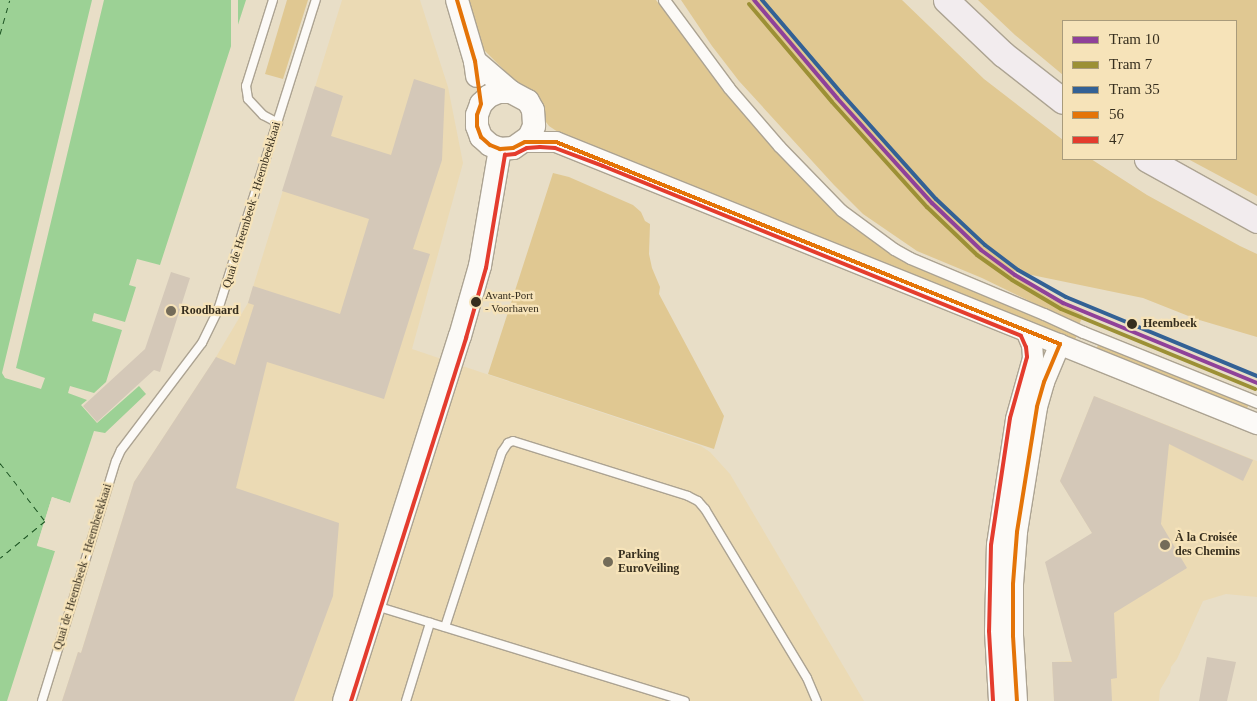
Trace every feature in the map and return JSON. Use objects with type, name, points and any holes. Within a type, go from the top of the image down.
[{"type":"main road","points":[[457,0],[475,62],[481,104],[477,121],[481,137],[490,145],[500,149],[514,148],[525,142],[532,132],[535,119],[528,101],[520,95],[511,92],[499,92],[489,96],[481,104]]},
{"type":"main road","points":[[946,0],[1003,54],[1062,100]]},
{"type":"main road","points":[[475,62],[511,92]]},
{"type":"main road","points":[[344,701],[446,383],[480,266],[500,149]]},
{"type":"main road","points":[[1149,160],[1257,220]]},
{"type":"street","points":[[664,0],[728,88],[779,146],[841,210],[894,249],[910,258],[1090,335],[1257,402]]},
{"type":"street","points":[[535,119],[556,142]]},
{"type":"street","points":[[525,142],[556,142],[1257,424]]},
{"type":"street","points":[[999,701],[995,631],[997,546],[1016,419],[1033,358],[1032,345],[1026,331]]},
{"type":"street","points":[[1017,701],[1013,610],[1017,532],[1033,424],[1044,382],[1060,344]]},
{"type":"lane","points":[[273,0],[246,86],[248,99],[263,115],[278,124]]},
{"type":"lane","name":"Quai de Heembeek - Heembeekkaai","points":[[42,701],[116,461],[211,327],[226,289],[316,0]]},
{"type":"lane","points":[[445,627],[502,452],[508,443],[513,442],[688,496],[698,501],[705,509],[806,678],[817,701]]},
{"type":"lane","points":[[374,605],[685,701]]},
{"type":"lane","points":[[406,701],[430,623]]},
{"type":"shaded area","points":[[0,0],[246,0],[160,265],[137,259],[129,285],[136,287],[125,322],[94,313],[92,321],[122,330],[106,382],[94,393],[70,386],[68,393],[87,400],[81,405],[97,423],[139,386],[146,394],[105,433],[94,431],[70,503],[52,497],[37,545],[55,551],[7,701],[0,701]]},
{"type":"shaded area","points":[[287,0],[308,0],[283,79],[265,74]]},
{"type":"shaded area","points":[[342,0],[420,0],[448,87],[463,163],[412,349],[701,446],[710,452],[730,474],[864,701],[62,701],[78,652],[81,653],[134,482],[216,357],[248,303]]},
{"type":"shaded area","points":[[465,0],[656,0],[724,92],[775,151],[852,227],[907,264],[1077,335],[1075,340],[558,132],[549,126],[515,81],[485,51],[476,34]]},
{"type":"shaded area","points":[[681,0],[902,0],[984,79],[1062,139],[1062,160],[1093,160],[1147,195],[1257,254],[1257,337],[1196,319],[1143,298],[1003,269],[1046,296],[1083,315],[1079,325],[982,278],[917,251],[863,214],[834,185],[739,81],[712,46]]},
{"type":"shaded area","points":[[978,0],[1257,0],[1257,196],[1190,160],[1237,160],[1237,20],[1062,20],[1062,74],[1015,35]]},
{"type":"shaded area","points":[[553,173],[569,177],[633,205],[641,212],[645,221],[650,224],[649,254],[652,268],[660,287],[659,294],[724,416],[714,449],[488,374]]},
{"type":"shaded area","points":[[1098,345],[1248,406],[1247,409],[1097,349]]},
{"type":"shaded area","name":"À la Croisée des Chemins","points":[[1094,396],[1257,461],[1257,597],[1226,594],[1203,601],[1177,659],[1160,690],[1159,701],[1054,701],[1052,662],[1072,661],[1092,533],[1060,481]]},
{"type":"pier","points":[[92,0],[104,0],[16,368],[45,378],[41,389],[5,378],[2,373]]},
{"type":"pier","points":[[231,0],[238,0],[238,275],[231,275]]},
{"type":"pier","points":[[52,497],[70,503],[69,505],[54,500],[40,544],[56,549],[55,551],[37,546]]},
{"type":"building","points":[[414,79],[445,89],[442,160],[413,249],[430,254],[384,399],[267,362],[236,488],[339,523],[333,596],[294,701],[62,701],[78,652],[81,653],[134,482],[216,357],[235,365],[254,305],[248,303],[253,286],[340,314],[369,219],[282,191],[315,86],[343,96],[331,136],[391,155]]},
{"type":"building","points":[[171,272],[190,278],[160,372],[154,370],[97,422],[83,406],[145,349]]},
{"type":"building","points":[[1094,396],[1253,460],[1243,481],[1169,444],[1161,524],[1187,568],[1114,613],[1117,678],[1111,679],[1112,701],[1054,701],[1052,662],[1072,662],[1045,562],[1092,533],[1060,481]]},
{"type":"building","points":[[1207,657],[1236,662],[1227,701],[1199,701]]},
{"type":"ferry route","points":[[0,34],[10,0]]},
{"type":"ferry route","points":[[0,463],[45,521],[0,558]]},
{"type":"tram line","name":"10","points":[[754,0],[837,98],[932,203],[981,250],[1015,275],[1063,303],[1257,383]]},
{"type":"tram line","name":"35","points":[[762,0],[842,94],[936,199],[985,245],[1018,270],[1066,297],[1257,376]]},
{"type":"tram line","name":"7","points":[[749,4],[832,102],[927,207],[977,255],[1012,280],[1061,309],[1255,389]]},
{"type":"transit line","name":"56","points":[[457,0],[475,61],[481,104],[477,115],[477,126],[481,137],[490,145],[500,149],[513,148],[525,142],[556,142],[1060,344],[1044,382],[1037,407],[1017,532],[1013,584],[1013,636],[1017,701]]},
{"type":"transit line","name":"47","points":[[351,701],[466,338],[486,268],[505,155],[515,154],[527,148],[540,147],[555,148],[603,166],[1021,336],[1026,347],[1027,357],[1010,418],[991,545],[989,631],[993,701]]},
{"type":"place","name":"Avant-Port - Voorhaven","points":[[476,302]]},
{"type":"place","name":"Roodbaard","points":[[171,311]]},
{"type":"place","name":"Heembeek","points":[[1132,324]]},
{"type":"place","name":"À la Croisée des Chemins","points":[[1165,545]]},
{"type":"place","name":"Parking EuroVeiling","points":[[608,562]]}]
